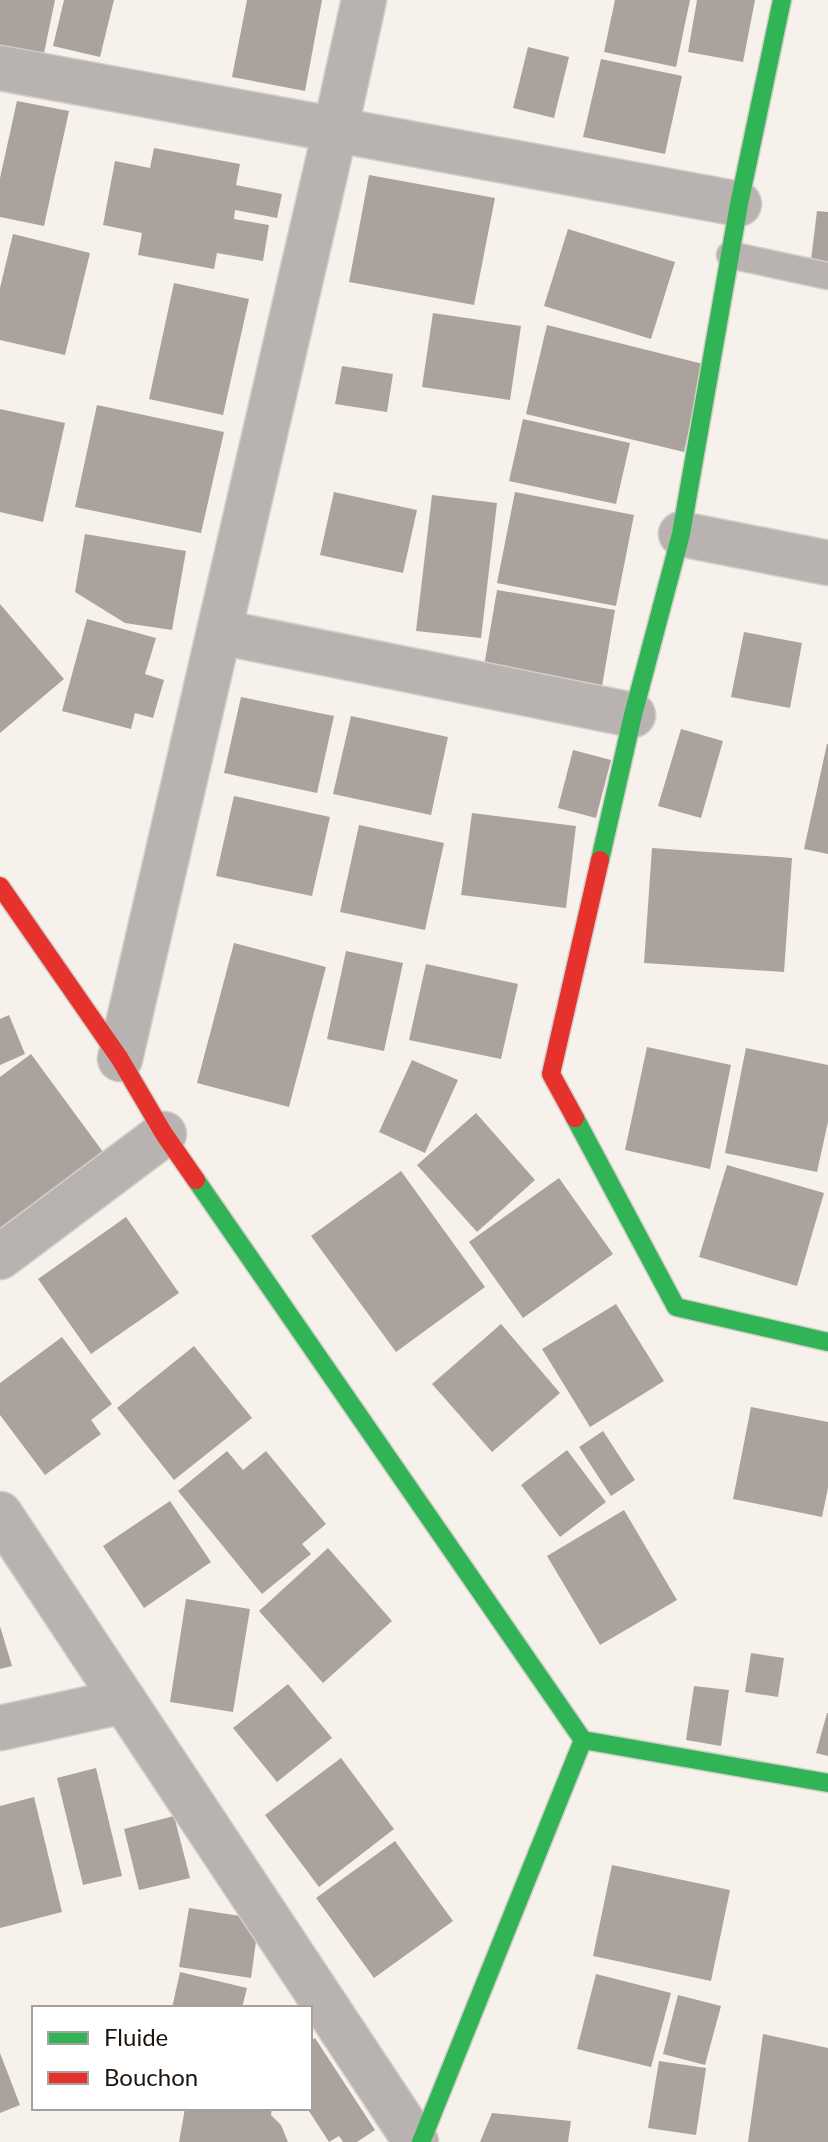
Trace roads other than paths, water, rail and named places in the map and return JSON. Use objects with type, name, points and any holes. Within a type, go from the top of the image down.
[{"type":"street","points":[[120,1059],[364,0]]},
{"type":"street","points":[[782,0],[739,204],[681,534],[633,715],[551,1074],[676,1307],[828,1342]]},
{"type":"street","points":[[0,68],[739,204]]},
{"type":"street","points":[[681,534],[828,563]]},
{"type":"street","points":[[220,632],[633,715]]},
{"type":"street","points":[[0,886],[120,1059],[164,1134],[583,1740],[828,1783]]},
{"type":"street","points":[[0,1257],[164,1134]]},
{"type":"street","points":[[0,1514],[418,2142]]},
{"type":"street","points":[[0,1728],[124,1701]]},
{"type":"street","points":[[418,2142],[583,1740]]},
{"type":"lane","points":[[730,255],[828,276]]}]
